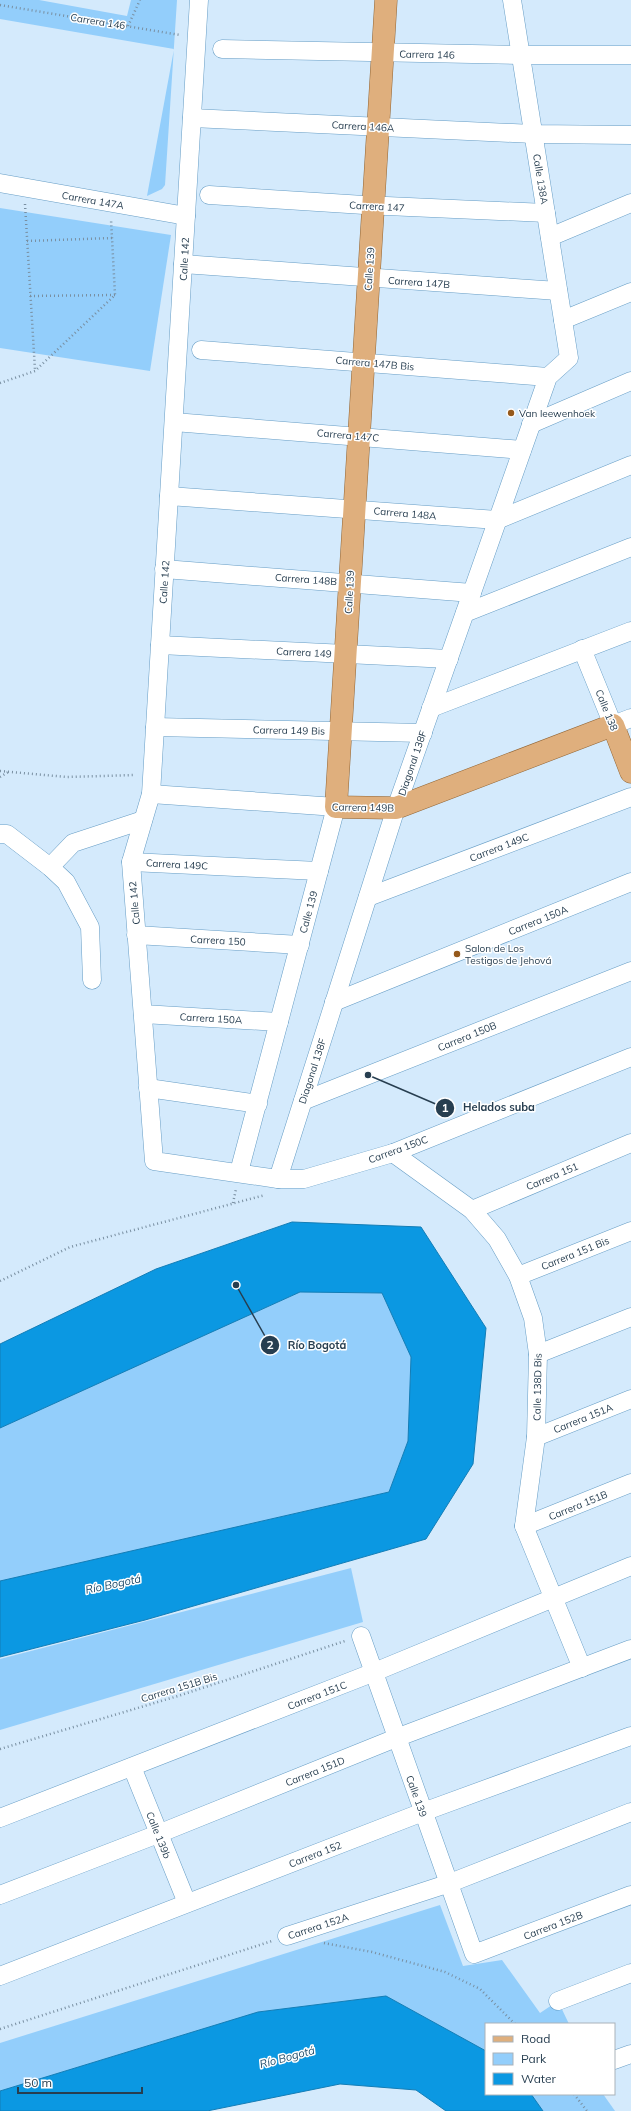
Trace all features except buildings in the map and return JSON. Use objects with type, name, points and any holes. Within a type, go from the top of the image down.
[{"type":"main road","name":"Calle 139","points":[[336,807],[386,0]]},
{"type":"main road","name":"Calle 138","points":[[622,721],[631,772]]},
{"type":"main road","name":"Carrera 149B","points":[[336,807],[396,808],[622,721]]},
{"type":"street","name":"Calle 142","points":[[154,1161],[131,862],[151,794],[199,0]]},
{"type":"street","name":"Calle 138A","points":[[512,0],[569,358]]},
{"type":"street","name":"Carrera 146","points":[[222,49],[382,53],[631,55]]},
{"type":"street","name":"Carrera 146A","points":[[192,118],[534,134],[631,135]]},
{"type":"street","name":"Carrera 147A","points":[[0,183],[186,216]]},
{"type":"street","name":"Carrera 147","points":[[209,195],[373,206],[546,213]]},
{"type":"street","points":[[550,237],[631,203]]},
{"type":"street","name":"Carrera 147B","points":[[183,264],[558,291]]},
{"type":"street","points":[[563,320],[631,292]]},
{"type":"street","name":"Carrera 147B Bis","points":[[201,350],[548,377]]},
{"type":"street","name":"Diagonal 138F","points":[[274,1186],[396,808],[531,424],[548,377],[569,358]]},
{"type":"street","points":[[531,424],[631,381]]},
{"type":"street","name":"Carrera 147C","points":[[174,422],[522,450]]},
{"type":"street","name":"Carrera 148A","points":[[169,496],[498,520],[631,465]]},
{"type":"street","points":[[465,613],[631,547]]},
{"type":"street","name":"Carrera 148B","points":[[164,569],[350,582],[472,593]]},
{"type":"street","points":[[431,708],[631,630]]},
{"type":"street","name":"Carrera 149","points":[[160,645],[449,659]]},
{"type":"street","name":"Calle 138","points":[[582,649],[622,721]]},
{"type":"street","name":"Carrera 149 Bis","points":[[155,727],[423,733]]},
{"type":"street","name":"Carrera 149B","points":[[151,794],[336,807]]},
{"type":"street","name":"Carrera 149C","points":[[368,897],[631,797]]},
{"type":"street","name":"Calle 139","points":[[239,1172],[336,807]]},
{"type":"street","points":[[50,867],[73,843],[143,820]]},
{"type":"street","points":[[0,834],[7,834],[50,867],[66,882],[90,927],[92,980]]},
{"type":"street","name":"Carrera 149C","points":[[131,862],[319,871]]},
{"type":"street","name":"Carrera 150A","points":[[334,1002],[631,882]]},
{"type":"street","name":"Carrera 150","points":[[136,935],[300,945]]},
{"type":"street","name":"Carrera 150B","points":[[302,1101],[631,971]]},
{"type":"street","name":"Carrera 150A","points":[[142,1014],[279,1022]]},
{"type":"street","name":"Carrera 150C","points":[[154,1161],[239,1172],[274,1186],[304,1180],[393,1153],[631,1057]]},
{"type":"street","points":[[148,1088],[258,1104]]},
{"type":"street","name":"Carrera 151","points":[[472,1210],[631,1143]]},
{"type":"street","name":"Calle 138D Bis","points":[[393,1153],[472,1210],[497,1239],[518,1276],[533,1318],[538,1354],[536,1437],[524,1526],[582,1668]]},
{"type":"street","name":"Carrera 151 Bis","points":[[518,1276],[631,1231]]},
{"type":"street","points":[[538,1354],[631,1318]]},
{"type":"street","name":"Carrera 151A","points":[[536,1437],[631,1399]]},
{"type":"street","name":"Carrera 151B","points":[[524,1526],[631,1483]]},
{"type":"street","name":"Carrera 151C","points":[[0,1818],[372,1673],[631,1566]]},
{"type":"street","name":"Calle 139","points":[[361,1636],[372,1673],[450,1883],[474,1954]]},
{"type":"street","name":"Carrera 151D","points":[[0,1895],[158,1834],[396,1738],[631,1649]]},
{"type":"street","name":"Carrera 152","points":[[0,1976],[423,1812],[631,1736]]},
{"type":"street","name":"Calle 139b","points":[[132,1767],[187,1904]]},
{"type":"street","name":"Carrera 152A","points":[[287,1936],[450,1883],[631,1812]]},
{"type":"street","name":"Carrera 152B","points":[[474,1954],[631,1895]]},
{"type":"street","points":[[558,2001],[631,1973]]},
{"type":"street","points":[[615,2060],[631,2054]]},
{"type":"path","points":[[128,26],[140,0]]},
{"type":"path","name":"Carrera 146","points":[[0,5],[197,38]]},
{"type":"path","points":[[25,204],[35,371]]},
{"type":"path","points":[[0,384],[35,371],[115,295],[111,219]]},
{"type":"path","points":[[27,241],[112,238]]},
{"type":"path","points":[[30,296],[115,295]]},
{"type":"path","points":[[0,771],[67,776],[152,775]]},
{"type":"path","points":[[0,777],[10,771]]},
{"type":"path","points":[[0,1281],[70,1247],[274,1186]]},
{"type":"path","name":"Carrera 151B Bis","points":[[0,1749],[178,1696],[361,1636]]},
{"type":"path","name":"Carrera 152A","points":[[0,2029],[287,1936]]},
{"type":"path","points":[[318,1942],[372,1952],[445,1972],[480,1989],[514,2023]]},
{"type":"path","points":[[575,2095],[587,2111]]},
{"type":"green space","points":[[0,0],[39,0],[127,16],[131,0],[177,0],[174,49],[0,19]]},
{"type":"green space","points":[[174,51],[165,185],[162,189],[147,196]]},
{"type":"green space","points":[[0,208],[171,235],[150,371],[0,348]]},
{"type":"green space","points":[[300,1292],[382,1293],[411,1357],[408,1441],[389,1492],[0,1583],[0,1428]]},
{"type":"green space","points":[[351,1568],[363,1622],[0,1730],[0,1659]]},
{"type":"green space","points":[[440,1905],[463,1966],[502,1960],[540,2013],[558,2001],[569,2023],[485,2023],[485,2050],[386,1996],[258,2012],[0,2091],[0,2043]]},
{"type":"green space","points":[[532,2095],[604,2095],[615,2111],[543,2111]]},
{"type":"water","points":[[292,1222],[421,1227],[486,1328],[473,1464],[426,1539],[145,1620],[0,1657],[0,1581],[389,1492],[408,1441],[411,1357],[382,1293],[300,1292],[0,1428],[0,1344],[156,1269]]},
{"type":"water","points":[[386,1996],[485,2050],[485,2095],[532,2095],[543,2111],[446,2111],[416,2090],[340,2084],[207,2111],[0,2111],[0,2091],[258,2012]]},
{"type":"place","name":"Van leewenhoek","points":[[511,413]]},
{"type":"place","name":"Salon de Los Testigos de Jehová","points":[[457,954]]},
{"type":"place","name":"Helados suba","points":[[368,1075]]},
{"type":"place","name":"Río Bogotá","points":[[236,1285]]}]
